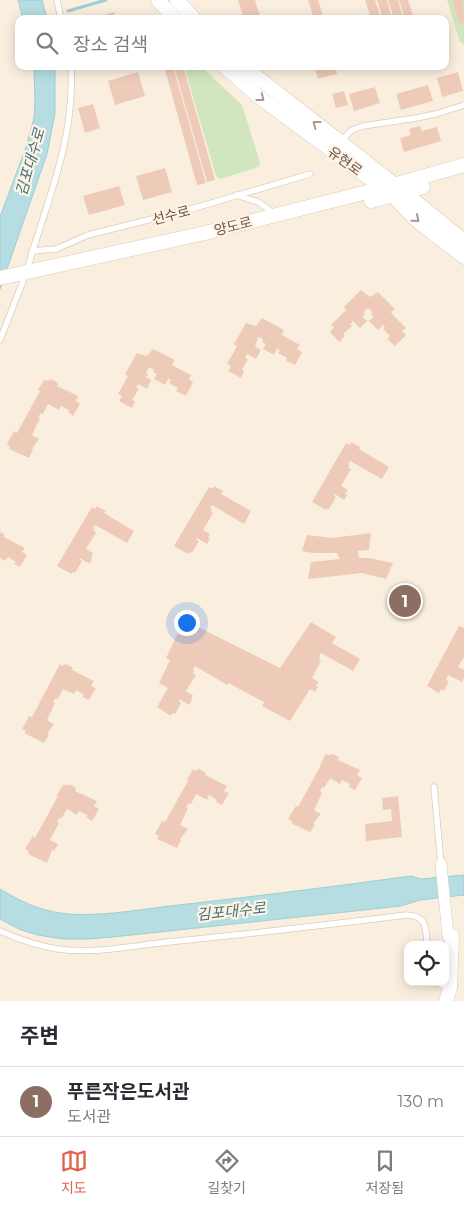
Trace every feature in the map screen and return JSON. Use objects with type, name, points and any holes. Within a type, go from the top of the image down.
[{"type":"street","points":[[158,0],[171,15]]},
{"type":"street","points":[[177,0],[190,15]]},
{"type":"street","name":"유현로","points":[[229,70],[273,107],[394,190],[464,241]]},
{"type":"street","name":"유현로","points":[[248,70],[340,142],[394,190],[415,219],[464,257]]},
{"type":"street","name":"양도로","points":[[0,286],[22,277],[276,215],[394,190],[464,165]]},
{"type":"street","name":"양도로","points":[[0,278],[22,277],[464,174]]},
{"type":"street","points":[[441,864],[446,916],[457,936],[450,988],[446,1001]]},
{"type":"street","points":[[449,961],[457,936]]},
{"type":"street","points":[[440,1001],[442,986]]},
{"type":"lane","points":[[57,0],[60,15]]},
{"type":"lane","points":[[0,340],[59,171],[66,144],[72,86],[71,70]]},
{"type":"lane","points":[[340,142],[352,130],[363,126],[436,114],[464,105]]},
{"type":"lane","name":"선수로","points":[[32,251],[56,249],[88,235],[151,220],[310,174]]},
{"type":"lane","points":[[236,196],[258,202],[276,215]]},
{"type":"lane","points":[[434,787],[441,864]]},
{"type":"lane","points":[[0,931],[18,939],[57,949],[89,950],[406,915],[419,917],[423,920],[426,927],[427,941]]},
{"type":"green space","points":[[447,0],[464,0],[464,45],[460,42]]},
{"type":"green space","points":[[185,70],[205,70],[242,105],[259,159],[260,164],[258,167],[221,179],[216,176]]},
{"type":"water","points":[[18,0],[42,0],[46,15],[22,15]]},
{"type":"water","name":"김포대수로","points":[[34,70],[55,70],[55,113],[47,154],[0,289],[0,217],[26,147],[34,118]]},
{"type":"water","name":"김포대수로","points":[[464,875],[464,895],[420,900],[401,906],[113,937],[63,939],[21,930],[0,919],[0,889],[21,901],[44,910],[86,915],[411,876],[421,879]]},
{"type":"building","points":[[238,0],[255,0],[260,15],[243,15]]},
{"type":"building","points":[[308,0],[318,0],[323,15],[313,15]]},
{"type":"building","points":[[365,0],[375,0],[380,15],[370,15]]},
{"type":"building","points":[[377,0],[387,0],[391,15],[382,15]]},
{"type":"building","points":[[388,0],[398,0],[402,15],[393,15]]},
{"type":"building","points":[[399,0],[408,0],[413,15],[404,15]]},
{"type":"building","points":[[452,0],[463,0],[464,22],[460,24]]},
{"type":"building","points":[[114,12],[115,15],[104,15]]},
{"type":"building","points":[[165,70],[174,70],[206,183],[197,185]]},
{"type":"building","points":[[175,70],[184,70],[215,180],[207,182]]},
{"type":"building","points":[[315,70],[336,70],[337,74],[318,79]]},
{"type":"building","points":[[138,72],[145,96],[115,105],[108,81]]},
{"type":"building","points":[[458,72],[463,91],[442,97],[437,78]]},
{"type":"building","points":[[428,85],[433,101],[401,110],[396,94]]},
{"type":"building","points":[[375,87],[380,103],[354,111],[349,94]]},
{"type":"building","points":[[344,91],[348,105],[336,108],[332,94]]},
{"type":"building","points":[[93,104],[100,128],[85,133],[78,108]]},
{"type":"building","points":[[420,126],[422,131],[437,127],[441,141],[404,152],[400,138],[411,135],[409,129]]},
{"type":"building","points":[[165,168],[172,192],[143,200],[136,176]]},
{"type":"building","points":[[119,186],[125,205],[89,215],[83,196]]},
{"type":"building","points":[[361,290],[370,297],[378,292],[395,309],[391,313],[406,328],[402,331],[406,335],[395,346],[387,339],[390,336],[383,329],[385,327],[383,325],[378,330],[369,321],[374,317],[368,308],[362,317],[367,321],[360,328],[353,321],[350,324],[352,326],[343,334],[345,336],[339,342],[330,332],[334,327],[331,325],[346,310],[344,307]]},
{"type":"building","points":[[262,318],[284,330],[282,335],[300,345],[297,349],[302,352],[295,365],[286,361],[287,358],[278,353],[280,350],[277,348],[274,355],[263,349],[266,344],[262,342],[263,339],[258,337],[255,347],[261,350],[256,359],[247,354],[245,358],[248,359],[242,370],[244,371],[241,378],[228,371],[231,366],[227,364],[237,346],[234,344],[246,323],[256,326]]},
{"type":"building","points":[[153,349],[175,360],[172,365],[191,375],[189,379],[193,382],[186,396],[176,391],[178,388],[169,383],[171,380],[168,379],[165,385],[154,379],[157,374],[149,367],[146,377],[151,380],[147,389],[138,384],[136,388],[139,389],[132,400],[135,401],[132,408],[119,401],[122,396],[118,394],[128,376],[125,374],[137,353],[147,356]]},
{"type":"building","points":[[48,379],[58,383],[57,386],[78,396],[76,401],[80,404],[73,416],[68,412],[69,410],[61,406],[59,410],[48,404],[43,414],[41,413],[38,417],[40,418],[32,435],[39,439],[32,449],[29,458],[9,449],[10,446],[7,444],[14,431],[17,433],[44,380],[47,381]]},
{"type":"building","points":[[351,442],[389,467],[382,479],[350,461],[348,468],[351,469],[341,486],[348,490],[345,494],[347,495],[344,500],[335,494],[334,496],[336,497],[329,509],[327,508],[326,510],[312,502],[346,443],[350,445]]},
{"type":"building","points":[[214,486],[223,491],[221,494],[251,511],[244,524],[212,505],[210,508],[213,513],[203,530],[210,534],[208,538],[210,539],[207,544],[197,538],[196,540],[199,541],[192,553],[188,554],[174,546],[209,487],[212,489]]},
{"type":"building","points":[[97,506],[106,511],[104,513],[134,531],[127,543],[95,525],[93,528],[96,533],[86,549],[93,553],[90,564],[80,558],[82,561],[75,573],[71,574],[57,566],[92,507],[95,509]]},
{"type":"building","points":[[0,532],[4,534],[4,537],[25,548],[22,552],[27,555],[20,567],[14,564],[16,562],[8,557],[5,561],[0,558]]},
{"type":"building","points":[[371,533],[369,550],[358,551],[359,558],[393,563],[386,579],[362,573],[308,579],[311,562],[340,559],[337,553],[302,551],[307,535],[332,538]]},
{"type":"building","points":[[184,620],[280,668],[311,622],[336,637],[332,643],[360,659],[353,671],[321,653],[319,660],[321,661],[312,678],[319,682],[316,686],[318,687],[315,692],[310,689],[290,721],[262,706],[264,702],[228,683],[227,685],[195,666],[193,673],[196,675],[186,691],[193,695],[192,700],[189,705],[180,699],[181,703],[175,714],[172,713],[171,716],[157,707],[168,688],[159,683],[170,660],[166,658]]},
{"type":"building","points":[[459,626],[464,628],[464,657],[458,667],[464,670],[464,678],[462,682],[448,675],[446,680],[449,681],[444,691],[441,689],[439,693],[427,686]]},
{"type":"building","points":[[60,664],[62,666],[66,664],[73,668],[72,670],[94,681],[91,686],[96,688],[89,700],[76,690],[74,694],[63,689],[58,699],[56,698],[53,702],[55,703],[47,720],[54,724],[47,734],[49,735],[44,743],[24,733],[26,731],[22,729],[29,716],[32,717]]},
{"type":"building","points":[[326,754],[333,754],[339,757],[338,760],[360,770],[357,775],[362,778],[355,790],[349,787],[350,784],[342,780],[340,784],[330,778],[320,791],[322,793],[314,810],[321,814],[313,824],[315,825],[310,832],[291,823],[292,821],[288,819],[296,806],[298,807]]},
{"type":"building","points":[[193,769],[195,771],[199,769],[206,773],[205,775],[227,786],[224,791],[229,793],[222,805],[209,795],[207,800],[196,794],[191,804],[189,803],[186,807],[188,808],[180,825],[188,829],[180,839],[177,848],[157,839],[159,836],[155,834],[162,821],[165,822]]},
{"type":"building","points":[[66,784],[69,786],[70,784],[76,788],[75,791],[97,801],[94,806],[99,809],[92,821],[86,817],[87,815],[79,811],[77,815],[67,809],[61,819],[59,818],[57,822],[59,823],[50,840],[58,844],[54,851],[52,850],[47,863],[28,854],[29,851],[25,849],[33,836],[35,838],[57,795],[63,785],[65,786]]},
{"type":"building","points":[[398,796],[402,837],[366,841],[365,824],[392,821],[391,809],[383,810],[382,798]]},
{"type":"waterway","points":[[68,11],[106,0]]},
{"type":"place","name":"푸른작은도서관","points":[[405,601]]}]
